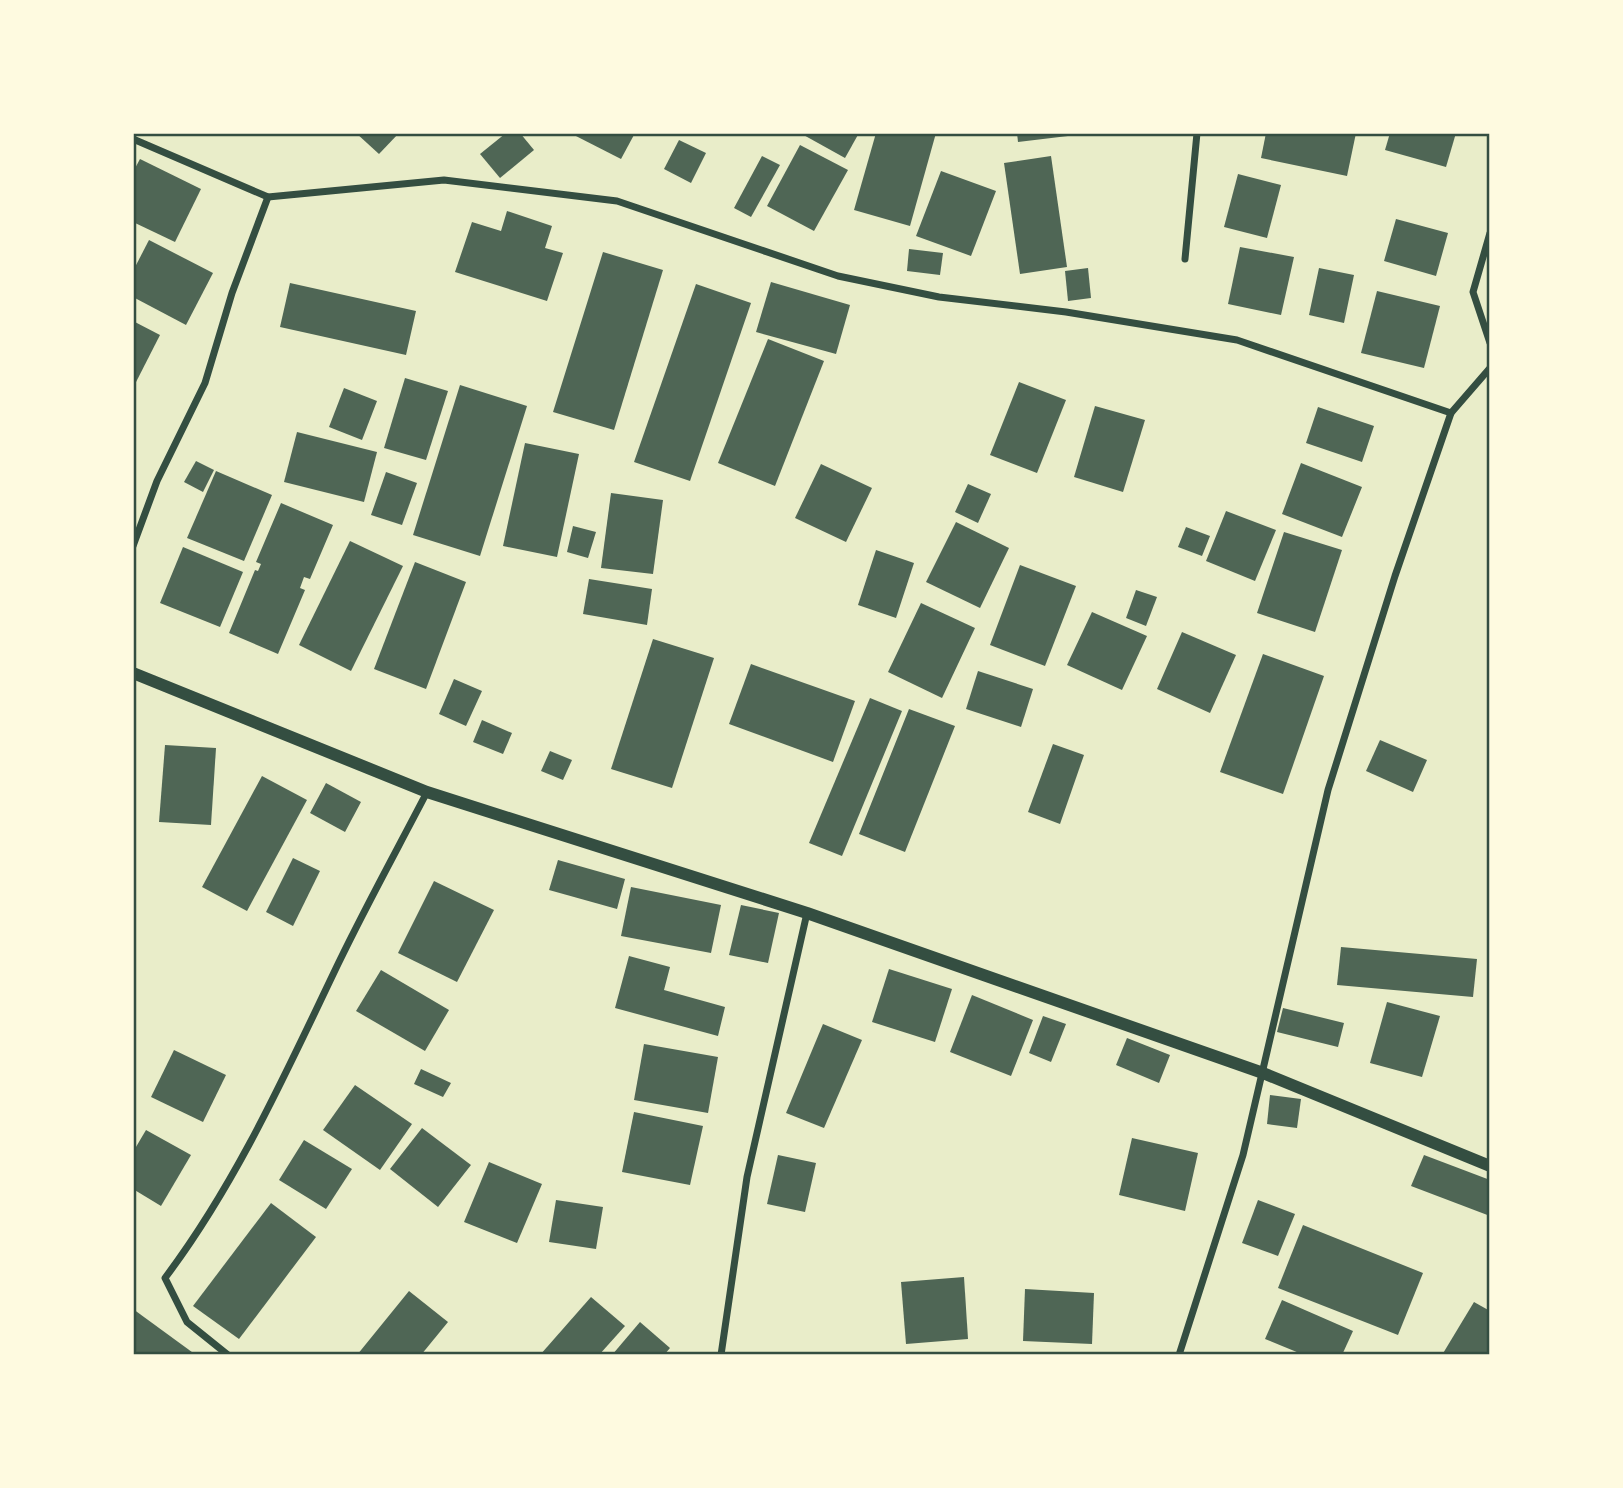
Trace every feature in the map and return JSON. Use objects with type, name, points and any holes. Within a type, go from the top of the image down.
[{"type":"street","points":[[1185,259],[1197,133]]},
{"type":"street","points":[[133,139],[268,197],[444,180],[617,201],[838,276],[939,298],[1066,312],[1237,340],[1451,413]]},
{"type":"street","points":[[133,546],[157,481],[205,383],[241,267],[268,197]]},
{"type":"street","points":[[1490,233],[1473,292],[1490,343]]},
{"type":"street","points":[[1179,1355],[1243,1155],[1328,790],[1395,576],[1451,413],[1490,368]]},
{"type":"street","points":[[133,673],[427,792],[807,913],[1263,1073],[1490,1166]]},
{"type":"street","points":[[228,1355],[187,1322],[165,1278],[188,1247],[261,1124],[341,958],[427,792]]},
{"type":"street","points":[[721,1355],[747,1177],[807,913]]},
{"type":"building","points":[[356,133],[399,133],[379,154]]},
{"type":"building","points":[[506,133],[520,133],[534,150],[500,178],[480,154]]},
{"type":"building","points":[[570,133],[635,133],[621,159]]},
{"type":"building","points":[[800,133],[859,133],[845,158]]},
{"type":"building","points":[[876,133],[936,133],[910,226],[854,210]]},
{"type":"building","points":[[1017,133],[1068,133],[1068,136],[1018,142]]},
{"type":"building","points":[[1266,133],[1356,133],[1347,176],[1261,158]]},
{"type":"building","points":[[1390,133],[1456,133],[1446,167],[1385,150]]},
{"type":"building","points":[[679,140],[706,153],[691,183],[664,169]]},
{"type":"building","points":[[800,145],[848,170],[814,231],[767,206]]},
{"type":"building","points":[[762,156],[780,165],[751,217],[734,208]]},
{"type":"building","points":[[1051,156],[1067,267],[1020,274],[1004,163]]},
{"type":"building","points":[[140,159],[201,189],[175,242],[133,222],[133,172]]},
{"type":"building","points":[[941,171],[996,191],[971,256],[916,236]]},
{"type":"building","points":[[1238,174],[1281,185],[1267,238],[1224,227]]},
{"type":"building","points":[[507,211],[552,226],[545,248],[563,253],[547,301],[455,272],[472,222],[501,231]]},
{"type":"building","points":[[1396,219],[1448,233],[1436,276],[1384,261]]},
{"type":"building","points":[[149,240],[213,273],[186,325],[133,297],[133,271]]},
{"type":"building","points":[[1240,247],[1294,257],[1281,315],[1228,304]]},
{"type":"building","points":[[909,249],[943,253],[940,275],[907,271]]},
{"type":"building","points":[[603,252],[663,270],[614,430],[553,412]]},
{"type":"building","points":[[1088,268],[1091,298],[1068,301],[1065,271]]},
{"type":"building","points":[[1319,268],[1354,275],[1344,323],[1309,315]]},
{"type":"building","points":[[771,282],[850,305],[836,354],[756,332]]},
{"type":"building","points":[[290,283],[416,311],[406,355],[280,327]]},
{"type":"building","points":[[696,284],[751,303],[690,481],[634,462]]},
{"type":"building","points":[[1377,291],[1440,306],[1424,368],[1361,353]]},
{"type":"building","points":[[133,321],[160,335],[133,388]]},
{"type":"building","points":[[768,339],[824,361],[775,486],[718,463]]},
{"type":"building","points":[[405,378],[448,391],[426,460],[384,448]]},
{"type":"building","points":[[1019,382],[1066,400],[1037,473],[990,455]]},
{"type":"building","points":[[460,385],[527,406],[480,556],[413,535]]},
{"type":"building","points":[[344,388],[377,401],[362,440],[329,427]]},
{"type":"building","points":[[1095,406],[1145,420],[1123,492],[1074,477]]},
{"type":"building","points":[[1318,407],[1374,426],[1362,462],[1306,443]]},
{"type":"building","points":[[297,432],[377,452],[364,502],[284,482]]},
{"type":"building","points":[[525,443],[579,454],[557,557],[503,546]]},
{"type":"building","points":[[196,461],[214,470],[203,492],[184,482]]},
{"type":"building","points":[[1301,463],[1362,487],[1342,537],[1282,514]]},
{"type":"building","points":[[821,464],[872,488],[846,542],[795,518]]},
{"type":"building","points":[[216,471],[272,495],[244,561],[187,538]]},
{"type":"building","points":[[386,472],[417,483],[402,525],[371,515]]},
{"type":"building","points":[[968,484],[991,494],[978,523],[955,512]]},
{"type":"building","points":[[611,493],[663,500],[653,574],[601,568]]},
{"type":"building","points":[[281,503],[333,525],[310,579],[304,577],[300,588],[305,590],[278,654],[229,633],[255,570],[258,571],[261,564],[256,562]]},
{"type":"building","points":[[1226,511],[1276,530],[1255,581],[1206,561]]},
{"type":"building","points":[[956,522],[1009,548],[980,608],[926,582]]},
{"type":"building","points":[[573,526],[596,532],[588,558],[567,552]]},
{"type":"building","points":[[1186,527],[1210,536],[1202,556],[1178,547]]},
{"type":"building","points":[[1284,532],[1342,550],[1315,632],[1257,613]]},
{"type":"building","points":[[350,541],[403,566],[351,671],[299,645]]},
{"type":"building","points":[[183,547],[243,572],[220,627],[160,603]]},
{"type":"building","points":[[876,550],[914,563],[896,618],[858,605]]},
{"type":"building","points":[[415,562],[466,582],[426,689],[374,669]]},
{"type":"building","points":[[1020,565],[1076,586],[1045,666],[990,645]]},
{"type":"building","points":[[589,579],[652,589],[647,625],[583,614]]},
{"type":"building","points":[[1136,590],[1157,597],[1146,626],[1126,618]]},
{"type":"building","points":[[921,603],[975,628],[942,698],[888,672]]},
{"type":"building","points":[[1092,612],[1147,636],[1122,690],[1067,665]]},
{"type":"building","points":[[1182,632],[1236,655],[1210,713],[1157,689]]},
{"type":"building","points":[[653,639],[714,658],[672,788],[611,769]]},
{"type":"building","points":[[1263,654],[1324,676],[1283,794],[1220,772]]},
{"type":"building","points":[[751,664],[855,701],[833,762],[729,724]]},
{"type":"building","points":[[978,671],[1033,689],[1021,727],[966,709]]},
{"type":"building","points":[[454,679],[482,691],[466,726],[439,714]]},
{"type":"building","points":[[870,698],[902,711],[842,856],[809,843]]},
{"type":"building","points":[[909,709],[955,726],[905,852],[859,834]]},
{"type":"building","points":[[482,720],[512,733],[503,754],[473,742]]},
{"type":"building","points":[[1380,740],[1427,760],[1413,792],[1366,771]]},
{"type":"building","points":[[1053,744],[1084,755],[1060,824],[1028,812]]},
{"type":"building","points":[[165,745],[216,748],[211,825],[159,822]]},
{"type":"building","points":[[550,751],[572,760],[563,780],[541,771]]},
{"type":"building","points":[[262,776],[307,800],[247,911],[202,887]]},
{"type":"building","points":[[326,783],[361,802],[345,832],[310,813]]},
{"type":"building","points":[[293,858],[320,871],[293,926],[266,912]]},
{"type":"building","points":[[558,860],[625,879],[617,909],[549,890]]},
{"type":"building","points":[[434,881],[494,910],[457,982],[398,953]]},
{"type":"building","points":[[631,887],[721,905],[711,953],[621,936]]},
{"type":"building","points":[[741,905],[779,913],[768,963],[729,955]]},
{"type":"building","points":[[1341,947],[1477,959],[1473,997],[1337,985]]},
{"type":"building","points":[[629,956],[670,967],[664,990],[725,1007],[718,1036],[615,1008]]},
{"type":"building","points":[[889,969],[952,989],[935,1042],[872,1022]]},
{"type":"building","points":[[381,970],[449,1010],[425,1051],[356,1011]]},
{"type":"building","points":[[972,995],[1033,1020],[1011,1076],[950,1052]]},
{"type":"building","points":[[1387,1002],[1440,1016],[1422,1077],[1370,1063]]},
{"type":"building","points":[[1283,1008],[1344,1023],[1338,1047],[1277,1032]]},
{"type":"building","points":[[1043,1016],[1066,1024],[1051,1062],[1029,1053]]},
{"type":"building","points":[[823,1024],[862,1040],[824,1128],[786,1113]]},
{"type":"building","points":[[1127,1038],[1170,1055],[1159,1083],[1116,1065]]},
{"type":"building","points":[[644,1044],[718,1057],[708,1113],[634,1100]]},
{"type":"building","points":[[174,1050],[226,1075],[203,1122],[151,1097]]},
{"type":"building","points":[[421,1069],[451,1083],[443,1097],[414,1084]]},
{"type":"building","points":[[355,1085],[412,1124],[380,1170],[323,1130]]},
{"type":"building","points":[[1270,1095],[1301,1099],[1297,1128],[1267,1124]]},
{"type":"building","points":[[634,1112],[703,1126],[690,1185],[622,1172]]},
{"type":"building","points":[[422,1128],[471,1165],[438,1207],[390,1169]]},
{"type":"building","points":[[146,1130],[191,1155],[161,1206],[133,1189],[133,1152]]},
{"type":"building","points":[[1132,1138],[1198,1153],[1185,1211],[1119,1195]]},
{"type":"building","points":[[304,1140],[352,1169],[326,1209],[279,1180]]},
{"type":"building","points":[[778,1155],[816,1163],[805,1212],[767,1204]]},
{"type":"building","points":[[1424,1155],[1490,1180],[1490,1216],[1411,1186]]},
{"type":"building","points":[[489,1162],[542,1184],[517,1243],[464,1222]]},
{"type":"building","points":[[556,1200],[603,1207],[596,1249],[549,1242]]},
{"type":"building","points":[[1258,1200],[1295,1214],[1278,1256],[1242,1243]]},
{"type":"building","points":[[271,1203],[316,1237],[239,1339],[193,1306]]},
{"type":"building","points":[[1303,1225],[1423,1273],[1398,1335],[1278,1288]]},
{"type":"building","points":[[964,1277],[968,1339],[906,1344],[901,1282]]},
{"type":"building","points":[[1025,1289],[1094,1293],[1092,1344],[1023,1341]]},
{"type":"building","points":[[409,1291],[448,1322],[421,1355],[357,1355]]},
{"type":"building","points":[[591,1297],[625,1326],[599,1355],[540,1355]]},
{"type":"building","points":[[1282,1300],[1353,1331],[1342,1355],[1304,1355],[1265,1339]]},
{"type":"building","points":[[1474,1302],[1490,1311],[1490,1355],[1442,1355]]},
{"type":"building","points":[[133,1309],[196,1355],[133,1355]]},
{"type":"building","points":[[640,1322],[670,1348],[664,1355],[612,1355]]}]
